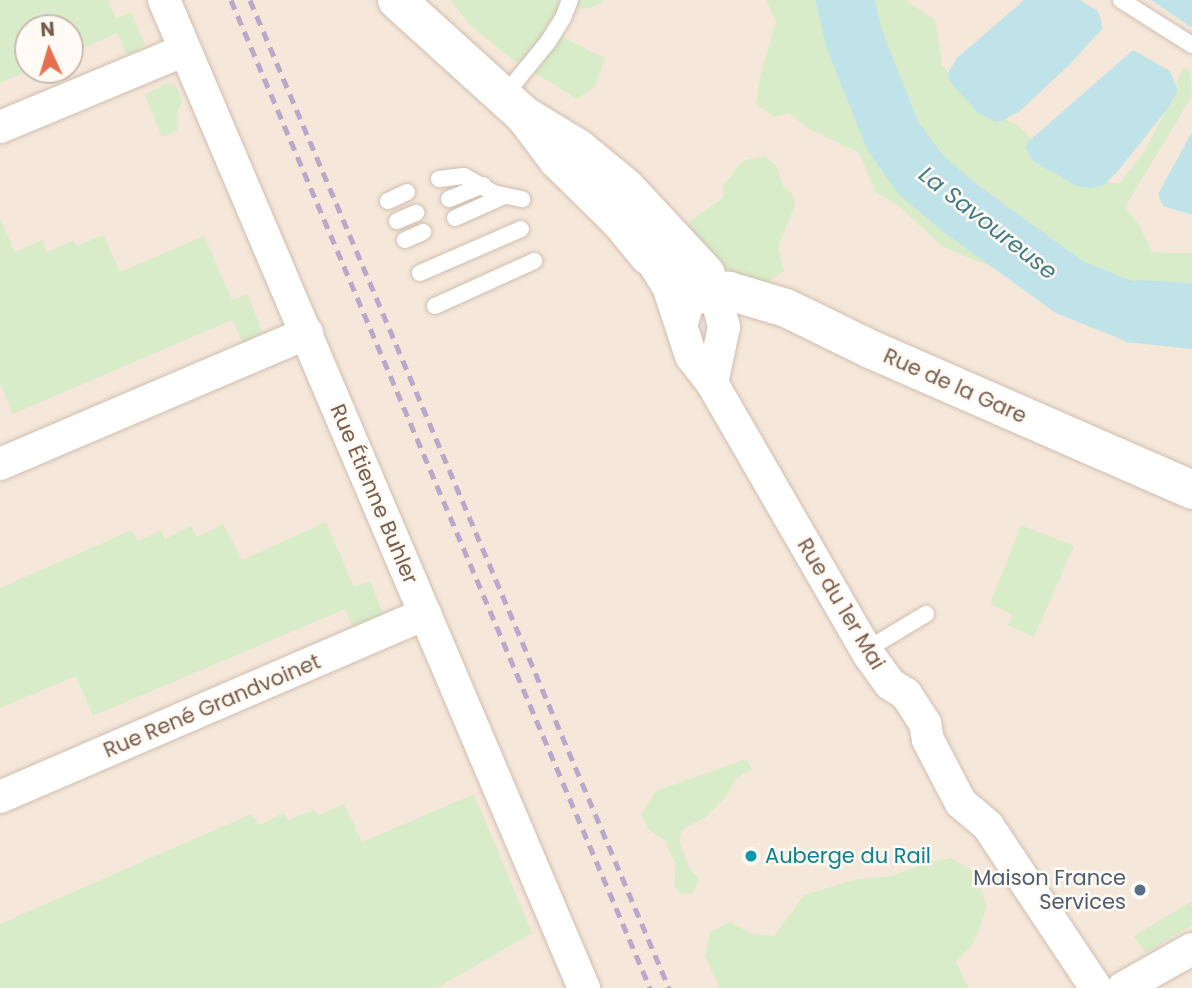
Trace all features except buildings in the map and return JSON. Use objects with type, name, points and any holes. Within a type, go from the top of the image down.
[{"type":"street","name":"Rue Étienne Buhler","points":[[164,0],[584,988]]},
{"type":"street","name":"Rue de la Gare","points":[[397,0],[514,106],[558,160],[620,221],[649,256],[671,262],[696,289],[729,291],[786,308],[870,349],[1192,490]]},
{"type":"street","points":[[0,127],[185,50]]},
{"type":"street","name":"Rue de la Gare","points":[[514,106],[579,149],[626,188],[707,276],[715,292]]},
{"type":"street","name":"Rue du 1er Mai","points":[[649,256],[668,286],[691,356],[712,383],[866,650],[890,684],[906,694],[925,723],[928,740],[961,803],[988,826],[1096,988]]},
{"type":"street","points":[[682,323],[688,302],[715,292],[724,315],[724,327],[712,383]]},
{"type":"street","points":[[0,464],[307,333]]},
{"type":"street","name":"Rue René Grandvoinet","points":[[0,797],[425,614]]},
{"type":"street","points":[[1123,988],[1192,949]]},
{"type":"lane","points":[[514,106],[570,0]]},
{"type":"lane","points":[[1121,0],[1192,45]]},
{"type":"lane","points":[[439,179],[464,176],[502,197],[522,199]]},
{"type":"lane","points":[[449,200],[483,185]]},
{"type":"lane","points":[[388,201],[407,192]]},
{"type":"lane","points":[[455,218],[502,197]]},
{"type":"lane","points":[[397,221],[416,213]]},
{"type":"lane","points":[[420,272],[521,229]]},
{"type":"lane","points":[[405,240],[423,232]]},
{"type":"lane","points":[[435,306],[534,261]]},
{"type":"lane","points":[[866,650],[926,614]]},
{"type":"shaded area","points":[[0,0],[1192,0],[1192,988],[0,988]]},
{"type":"green space","points":[[0,0],[108,0],[116,18],[131,12],[145,44],[128,56],[117,33],[84,48],[84,14],[14,14],[14,77],[0,83]]},
{"type":"green space","points":[[450,0],[605,0],[592,8],[562,9],[550,31],[605,58],[595,87],[577,99],[512,59],[472,27]]},
{"type":"green space","points":[[766,0],[906,0],[935,20],[942,65],[962,87],[991,114],[1017,124],[1054,161],[1083,179],[1119,184],[1144,152],[1165,112],[1183,68],[1190,71],[1192,96],[1125,207],[1140,227],[1152,252],[1192,253],[1192,283],[1141,280],[1108,283],[1074,280],[1050,264],[1035,246],[999,270],[943,247],[896,204],[876,192],[859,153],[809,129],[789,113],[775,117],[756,105],[761,72],[776,22]]},
{"type":"green space","points":[[167,83],[175,84],[183,102],[177,112],[177,130],[162,137],[145,94]]},
{"type":"green space","points":[[765,157],[776,165],[784,188],[792,193],[795,205],[778,247],[784,271],[763,285],[721,267],[688,228],[690,221],[723,198],[724,184],[744,160]]},
{"type":"green space","points":[[0,219],[15,252],[42,240],[47,252],[74,240],[77,246],[103,235],[120,272],[204,236],[232,300],[247,294],[263,333],[243,343],[232,320],[13,414],[0,384]]},
{"type":"green space","points":[[326,522],[354,587],[370,581],[384,616],[355,631],[345,609],[93,716],[76,676],[0,708],[0,588],[132,530],[138,541],[161,530],[165,539],[191,526],[197,537],[223,524],[242,560]]},
{"type":"green space","points":[[1021,525],[1074,546],[1034,637],[1008,625],[1012,614],[990,604]]},
{"type":"green space","points":[[746,759],[753,769],[736,778],[727,795],[706,817],[682,830],[679,840],[688,866],[699,879],[692,894],[680,893],[674,885],[676,865],[664,839],[649,830],[641,814],[656,791]]},
{"type":"green space","points":[[474,794],[532,933],[437,988],[0,988],[0,924],[251,814],[260,825],[283,813],[289,820],[314,810],[319,815],[344,804],[362,842]]},
{"type":"green space","points":[[951,858],[977,873],[987,907],[973,944],[956,962],[969,988],[720,988],[705,956],[710,932],[731,922],[752,934],[774,936],[804,895],[857,879],[892,876],[927,863]]},
{"type":"green space","points":[[1192,901],[1192,925],[1146,953],[1134,936]]},
{"type":"water","points":[[1024,0],[1080,0],[1098,11],[1103,28],[1069,65],[1020,111],[995,122],[977,112],[948,78],[949,71],[957,58]]},
{"type":"water","points":[[1151,0],[1192,0],[1192,27],[1191,27]]},
{"type":"water","points":[[1133,50],[1170,71],[1178,91],[1165,112],[1117,172],[1104,185],[1079,187],[1033,161],[1025,147],[1030,140]]},
{"type":"water","points":[[1192,132],[1192,215],[1163,206],[1158,194]]},
{"type":"water","points":[[1035,245],[1050,264],[1074,280],[1108,283],[1141,280],[1192,283],[1192,343],[1109,321],[1050,299],[999,270]]},
{"type":"waterway","name":"La Savoureuse","points":[[845,0],[855,41],[893,136],[921,175],[960,208],[1069,287],[1136,314],[1192,320]]},
{"type":"railway","points":[[231,0],[650,988]]},
{"type":"railway","points":[[250,0],[669,988]]},
{"type":"place","name":"Auberge du Rail","points":[[751,856]]},
{"type":"place","name":"Maison France Services","points":[[1140,890]]}]
